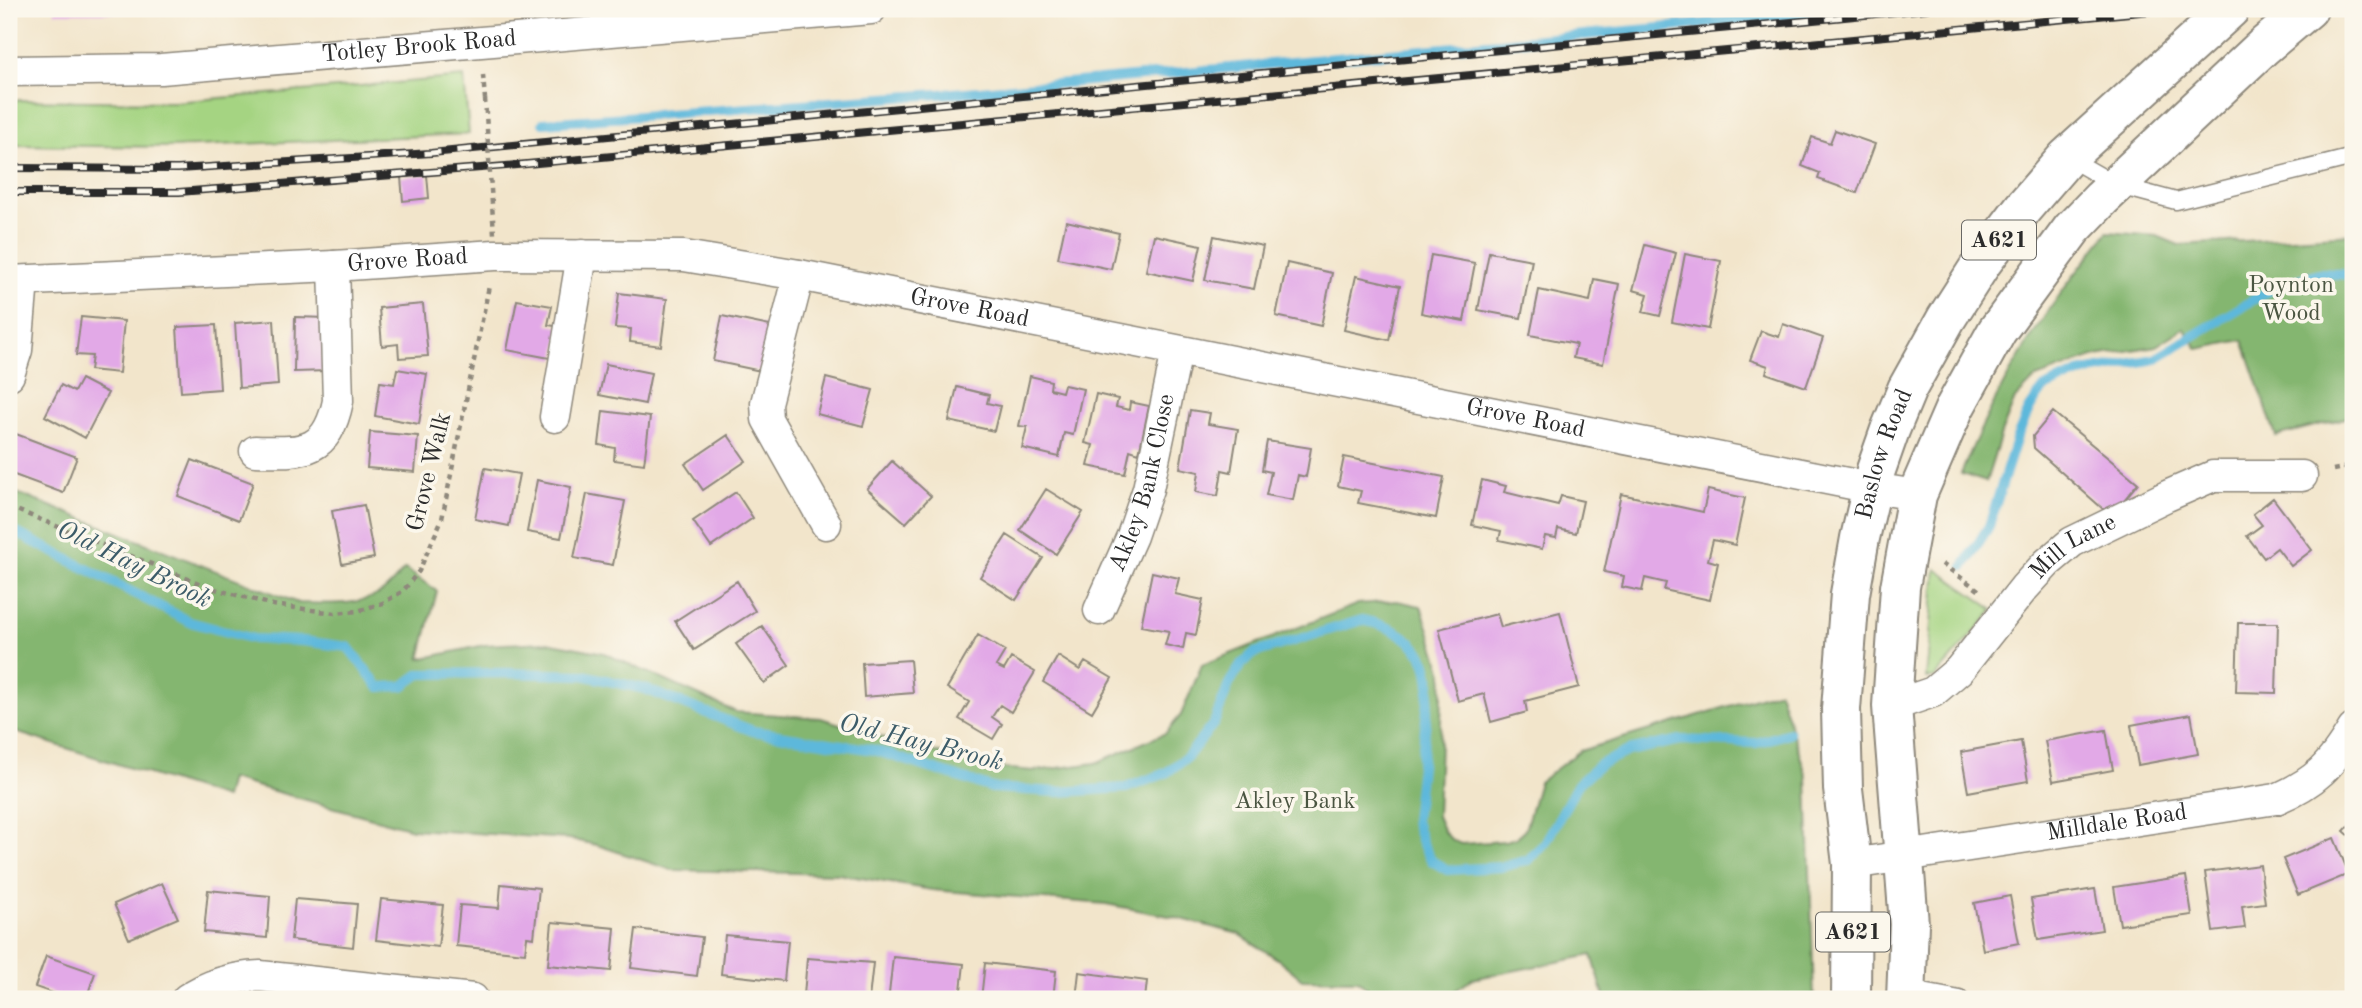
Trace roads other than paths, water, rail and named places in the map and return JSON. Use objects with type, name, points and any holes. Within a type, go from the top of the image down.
[{"type":"main road","name":"A621","points":[[1907,994],[1909,924],[1892,706],[1900,587],[1917,495],[1955,407],[1997,331],[2072,229],[2263,47],[2308,9]]},
{"type":"main road","name":"Baslow Road","points":[[1851,999],[1852,864],[1843,789],[1841,709],[1850,594],[1861,533],[1882,451],[1898,409],[1940,329],[2003,234],[2067,157],[2212,25]]},
{"type":"street","name":"Totley Brook Road","points":[[9,71],[161,69],[855,9]]},
{"type":"street","name":"Grove Road","points":[[16,281],[334,267],[494,245],[582,255],[684,256],[799,275],[1917,495]]},
{"type":"street","points":[[555,416],[582,255]]},
{"type":"street","points":[[255,451],[292,452],[310,448],[325,436],[335,417],[338,401],[334,267]]},
{"type":"street","points":[[799,275],[766,403],[767,418],[827,524]]},
{"type":"street","points":[[9,375],[17,351],[16,281]]},
{"type":"street","name":"Akley Bank Close","points":[[1098,610],[1132,536],[1148,489],[1177,351]]},
{"type":"street","name":"Mill Lane","points":[[1892,706],[1933,692],[1959,670],[2047,563],[2072,542],[2213,477],[2302,476]]},
{"type":"street","name":"Milldale Road","points":[[1852,864],[2276,799],[2305,786],[2318,776],[2342,748],[2353,729]]},
{"type":"street","points":[[187,999],[211,986],[245,976],[473,999]]},
{"type":"lane","points":[[2067,157],[2116,185],[2176,201],[2353,157]]},
{"type":"lane","points":[[1907,994],[1960,999]]},
{"type":"waterway","points":[[543,123],[980,91],[1865,9]]},
{"type":"waterway","name":"Old Hay Brook","points":[[1964,566],[1989,526],[2017,437],[2030,408],[2044,388],[2079,373],[2155,359],[2273,288],[2319,273],[2353,275]]},
{"type":"waterway","name":"Old Hay Brook","points":[[9,529],[190,622],[254,639],[303,641],[348,647],[379,687],[403,686],[420,674],[583,675],[645,689],[753,731],[874,750],[992,788],[1058,792],[1126,788],[1166,773],[1188,756],[1214,723],[1230,682],[1242,664],[1254,653],[1362,620],[1371,622],[1406,638],[1420,652],[1427,666],[1430,683],[1415,821],[1422,843],[1432,861],[1447,870],[1502,867],[1528,860],[1545,843],[1578,784],[1599,765],[1628,751],[1681,740],[1756,743],[1789,733]]},
{"type":"railway","points":[[9,168],[178,169],[431,153],[1927,9]]},
{"type":"railway","points":[[9,192],[179,192],[506,166],[2172,9]]},
{"type":"park label","name":"Poynton Wood","points":[[2291,300]]},
{"type":"park label","name":"Akley Bank","points":[[1295,802]]}]
